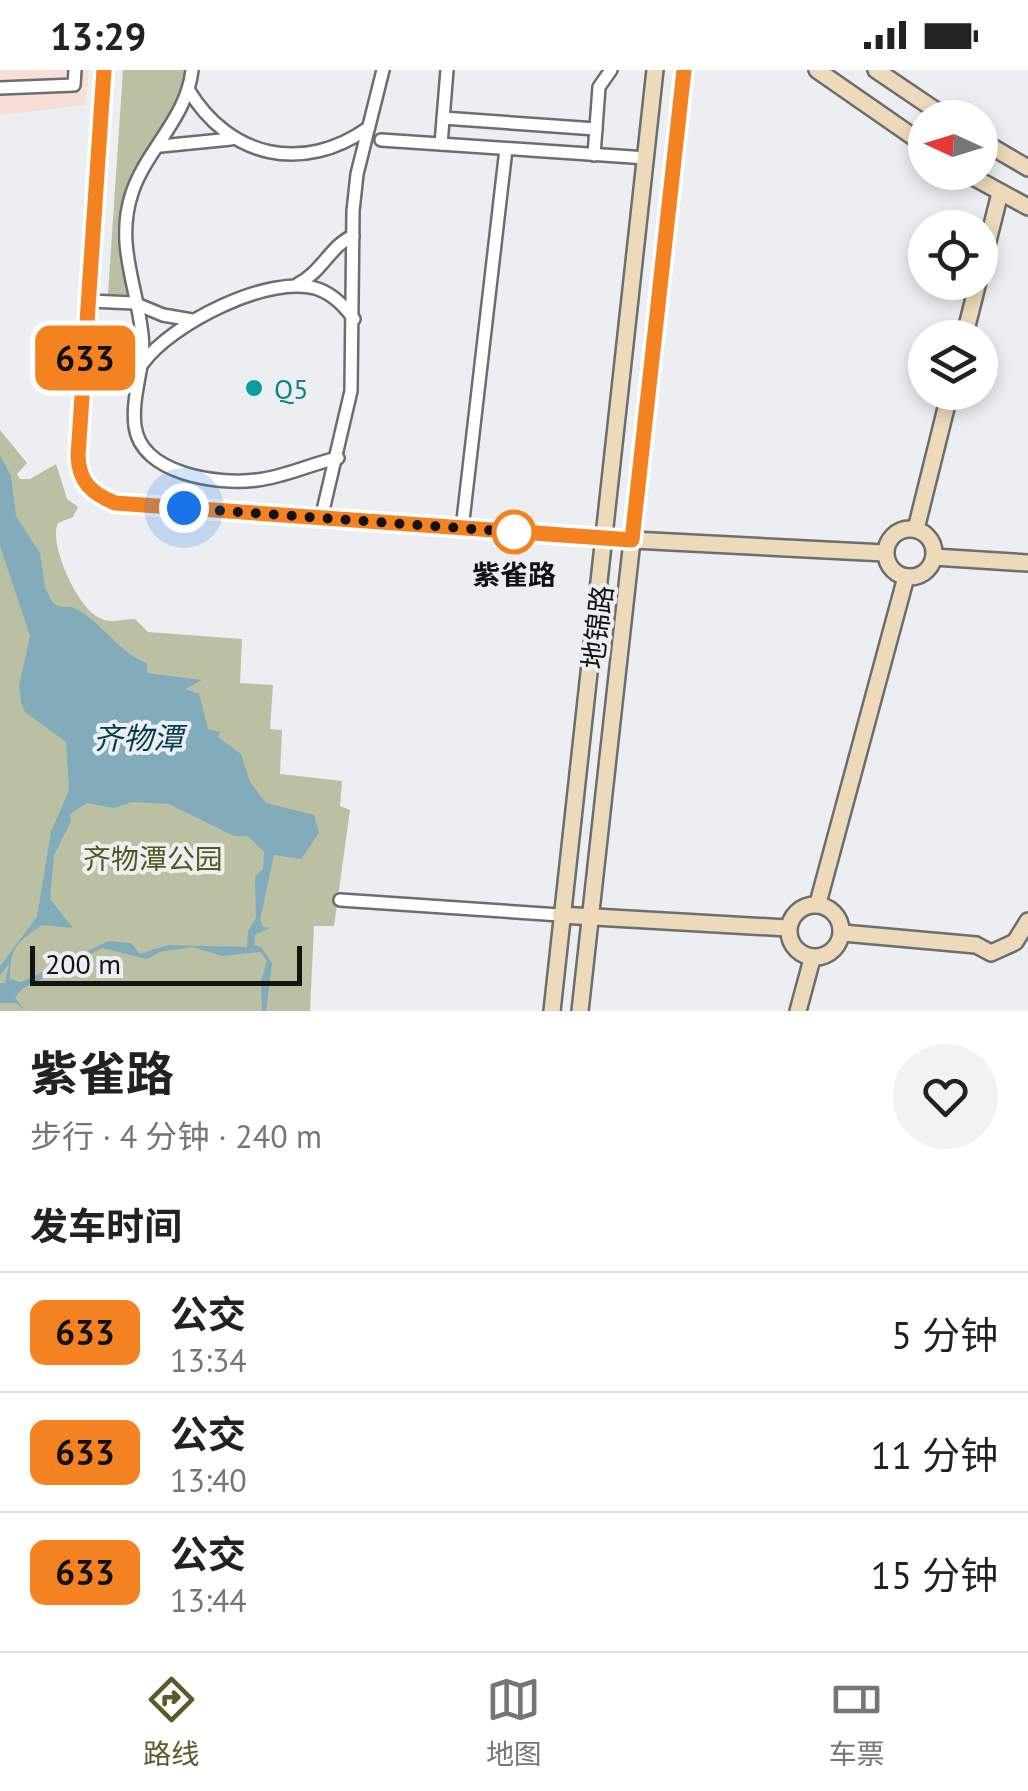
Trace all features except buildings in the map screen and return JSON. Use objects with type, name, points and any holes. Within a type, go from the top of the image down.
[{"type":"street","points":[[0,88],[74,85],[75,70]]},
{"type":"street","points":[[104,70],[78,456],[79,473],[87,487],[115,503],[462,529],[885,553]]},
{"type":"street","points":[[192,70],[188,90],[161,146],[132,191],[124,228],[122,242],[135,286],[134,302],[142,334],[135,431],[156,460],[198,476],[256,480],[338,458]]},
{"type":"street","points":[[321,519],[352,391],[357,174],[383,70]]},
{"type":"street","points":[[441,144],[448,70]]},
{"type":"street","points":[[594,155],[598,87],[611,70]]},
{"type":"street","name":"地锦路","points":[[552,1011],[656,70]]},
{"type":"street","name":"地锦路","points":[[580,1011],[684,70]]},
{"type":"street","points":[[817,70],[908,133]]},
{"type":"street","points":[[876,70],[920,100]]},
{"type":"street","points":[[188,90],[210,123],[232,139]]},
{"type":"street","points":[[443,118],[596,129]]},
{"type":"street","points":[[161,146],[232,139],[299,156],[330,150],[368,128]]},
{"type":"street","points":[[382,140],[647,158]]},
{"type":"street","points":[[462,529],[506,149]]},
{"type":"street","points":[[998,150],[1028,168]]},
{"type":"street","points":[[995,190],[1028,207]]},
{"type":"street","points":[[996,210],[1000,193]]},
{"type":"street","points":[[290,288],[322,268],[341,241],[353,236]]},
{"type":"street","points":[[141,365],[157,344],[192,320],[290,288],[300,286],[328,294],[354,319]]},
{"type":"street","points":[[90,301],[134,302],[163,315],[192,320]]},
{"type":"street","points":[[916,529],[946,410]]},
{"type":"street","points":[[916,529],[928,537],[934,557],[920,575],[906,577],[891,569],[885,553],[895,533],[916,529]]},
{"type":"street","points":[[934,557],[1028,564]]},
{"type":"street","points":[[812,959],[798,952],[787,928],[792,916],[818,903],[906,577]]},
{"type":"street","points":[[340,900],[787,928]]},
{"type":"street","points":[[798,1011],[812,959],[837,946],[843,933],[839,920],[818,903]]},
{"type":"street","points":[[843,933],[976,945],[991,953],[1014,942],[1028,921]]},
{"type":"shaded area","points":[[0,70],[89,70],[85,105],[0,115]]},
{"type":"green space","points":[[123,70],[188,70],[124,200],[118,244],[129,295],[108,294]]},
{"type":"green space","name":"齐物潭公园","points":[[0,430],[27,463],[17,474],[20,479],[30,479],[56,464],[67,499],[78,507],[73,517],[58,523],[57,544],[66,572],[88,609],[106,620],[135,619],[148,632],[242,639],[240,683],[273,685],[270,729],[282,730],[280,774],[342,781],[340,806],[350,810],[334,926],[314,926],[310,1011],[0,1011]]},
{"type":"water","name":"齐物潭","points":[[0,455],[11,476],[16,516],[40,553],[45,588],[53,603],[84,614],[129,653],[147,663],[147,673],[202,680],[185,689],[199,694],[208,729],[220,732],[218,737],[241,754],[250,782],[266,803],[314,815],[319,833],[301,859],[274,855],[260,920],[263,927],[270,928],[255,935],[254,945],[261,947],[272,963],[266,1011],[262,1011],[261,981],[267,961],[260,952],[222,956],[192,947],[160,952],[147,959],[102,948],[22,989],[15,998],[26,1011],[16,1003],[0,1003],[0,983],[5,983],[9,964],[0,975],[0,966],[37,917],[51,832],[69,790],[66,742],[25,712],[21,702],[19,686],[30,636],[0,546]],"holes":[[[133,802],[169,804],[234,836],[248,836],[264,852],[263,869],[255,877],[256,918],[248,931],[247,947],[168,945],[140,954],[131,943],[109,941],[21,982],[10,979],[13,953],[26,937],[42,925],[73,928],[50,899],[54,855],[71,821],[70,814],[87,803],[114,808]]]},
{"type":"bus line","name":"633","points":[[104,70],[78,456],[79,473],[87,487],[115,503],[632,540],[684,70]]},
{"type":"place","name":"Q5","points":[[254,388]]},
{"type":"place","name":"紫雀路","points":[[514,532]]},
{"type":"route","points":[[184,508],[514,532]]}]
